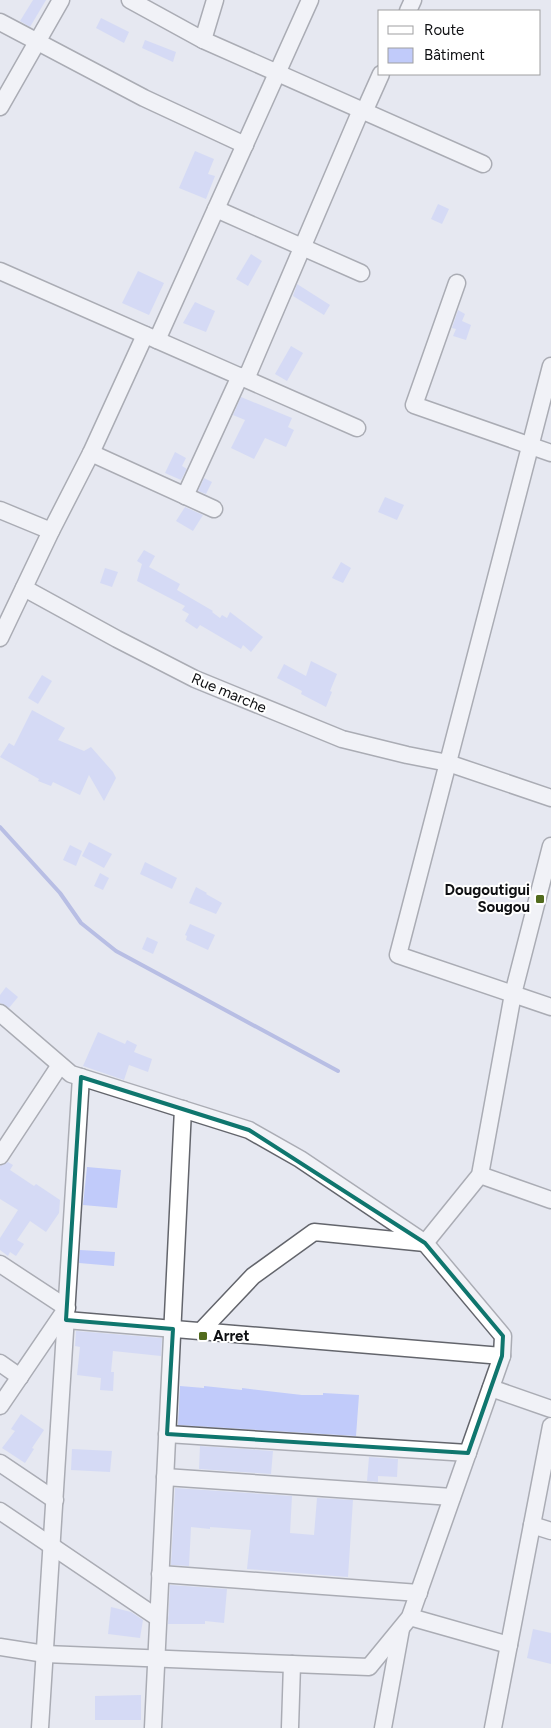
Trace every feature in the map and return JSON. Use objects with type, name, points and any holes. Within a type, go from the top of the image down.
[{"type":"street","points":[[0,107],[61,0]]},
{"type":"street","points":[[130,0],[203,40],[276,74],[483,164]]},
{"type":"street","points":[[203,40],[215,0]]},
{"type":"street","points":[[0,638],[51,531],[216,209],[310,0]]},
{"type":"street","points":[[0,22],[144,98],[245,145]]},
{"type":"street","points":[[185,496],[243,378],[362,111],[380,75]]},
{"type":"street","points":[[216,209],[360,273]]},
{"type":"street","points":[[0,271],[357,428]]},
{"type":"street","points":[[458,283],[414,405],[551,453]]},
{"type":"street","points":[[551,366],[398,955],[551,1007]]},
{"type":"street","points":[[92,453],[214,509]]},
{"type":"street","points":[[0,510],[51,531]]},
{"type":"street","name":"Rue marche","points":[[24,588],[160,662],[204,683],[342,739],[448,763],[551,798]]},
{"type":"street","points":[[425,1243],[480,1176],[513,994],[551,846]]},
{"type":"street","points":[[0,1013],[71,1074],[250,1130],[300,1159],[425,1243],[503,1336],[502,1356],[419,1594],[406,1622],[383,1728]]},
{"type":"street","points":[[0,1156],[60,1065]]},
{"type":"street","points":[[40,1728],[81,1077]]},
{"type":"street","points":[[153,1728],[183,1109]]},
{"type":"street","points":[[480,1176],[551,1200]]},
{"type":"street","points":[[201,1331],[253,1276],[314,1232],[425,1243]]},
{"type":"street","points":[[0,1264],[66,1314],[173,1329],[502,1356]]},
{"type":"street","points":[[0,1406],[66,1314]]},
{"type":"street","points":[[0,1364],[20,1377]]},
{"type":"street","points":[[491,1388],[551,1409]]},
{"type":"street","points":[[493,1728],[551,1426]]},
{"type":"street","points":[[167,1434],[468,1453]]},
{"type":"street","points":[[0,1463],[55,1500]]},
{"type":"street","points":[[165,1477],[452,1497]]},
{"type":"street","points":[[0,1511],[158,1618]]},
{"type":"street","points":[[532,1525],[551,1531]]},
{"type":"street","points":[[160,1574],[419,1594]]},
{"type":"street","points":[[406,1622],[509,1645]]},
{"type":"street","points":[[0,1647],[45,1654],[369,1667],[406,1622]]},
{"type":"street","points":[[290,1728],[292,1664]]},
{"type":"highlighted area","points":[[81,1077],[249,1130],[425,1243],[503,1336],[502,1356],[468,1453],[167,1434],[173,1329],[66,1320]]},
{"type":"building","points":[[33,0],[46,0],[30,27],[20,21]]},
{"type":"building","points":[[101,18],[129,32],[124,43],[96,28]]},
{"type":"building","points":[[145,40],[176,52],[173,62],[142,48]]},
{"type":"building","points":[[195,151],[214,159],[208,174],[215,176],[206,199],[179,188]]},
{"type":"building","points":[[438,204],[449,209],[442,224],[431,219]]},
{"type":"building","points":[[251,254],[262,261],[248,286],[236,279]]},
{"type":"building","points":[[138,271],[164,283],[149,315],[122,303]]},
{"type":"building","points":[[297,284],[330,305],[324,315],[293,296]]},
{"type":"building","points":[[195,302],[215,311],[206,332],[183,323]]},
{"type":"building","points":[[458,310],[465,314],[462,321],[471,325],[466,340],[453,336],[456,329],[452,328]]},
{"type":"building","points":[[291,346],[303,353],[287,381],[275,374]]},
{"type":"building","points":[[241,397],[292,418],[288,427],[294,430],[286,447],[265,438],[254,459],[231,448],[245,420],[233,415]]},
{"type":"building","points":[[175,452],[186,458],[182,466],[187,469],[181,480],[165,473]]},
{"type":"building","points":[[204,478],[212,482],[206,494],[198,491]]},
{"type":"building","points":[[385,497],[404,505],[397,520],[378,512]]},
{"type":"building","points":[[185,507],[203,515],[193,531],[176,521]]},
{"type":"building","points":[[144,550],[155,556],[149,567],[180,584],[177,590],[213,611],[220,618],[222,615],[227,618],[230,612],[263,637],[251,652],[243,645],[241,649],[200,625],[197,629],[185,621],[189,614],[182,610],[185,606],[137,581],[142,564],[137,561]]},
{"type":"building","points":[[341,562],[351,568],[343,583],[332,578]]},
{"type":"building","points":[[105,568],[118,572],[112,587],[100,583]]},
{"type":"building","points":[[311,661],[337,674],[326,707],[301,694],[302,691],[277,678],[284,664],[306,676]]},
{"type":"building","points":[[42,675],[52,681],[38,704],[28,698]]},
{"type":"building","points":[[32,710],[65,728],[58,740],[84,751],[91,747],[113,772],[116,778],[104,801],[89,775],[80,795],[53,782],[51,786],[38,781],[39,779],[0,757],[9,743],[14,746]]},
{"type":"building","points":[[89,842],[112,854],[104,868],[82,856]]},
{"type":"building","points":[[70,845],[82,851],[76,866],[63,860]]},
{"type":"building","points":[[145,862],[177,878],[172,889],[140,874]]},
{"type":"building","points":[[100,873],[109,878],[103,890],[94,886]]},
{"type":"building","points":[[196,887],[222,903],[216,914],[189,903]]},
{"type":"building","points":[[190,924],[215,935],[208,950],[186,940],[187,936],[185,935]]},
{"type":"building","points":[[147,937],[158,942],[153,954],[142,949]]},
{"type":"building","points":[[6,987],[18,997],[9,1008],[0,1003],[0,995]]},
{"type":"building","points":[[98,1032],[125,1044],[127,1040],[137,1045],[134,1052],[152,1059],[148,1072],[129,1065],[124,1080],[83,1066]]},
{"type":"building","points":[[8,1162],[13,1165],[10,1170],[60,1200],[59,1213],[46,1232],[30,1221],[17,1240],[24,1244],[16,1256],[10,1252],[8,1256],[0,1250],[0,1238],[18,1210],[0,1199],[0,1166]]},
{"type":"building","points":[[87,1167],[121,1170],[117,1208],[83,1205]]},
{"type":"building","points":[[80,1250],[115,1252],[114,1266],[79,1263]]},
{"type":"building","points":[[76,1331],[162,1338],[161,1356],[113,1351],[111,1372],[114,1372],[113,1391],[100,1390],[101,1378],[77,1375],[80,1347],[75,1346]]},
{"type":"building","points":[[180,1386],[204,1388],[204,1386],[242,1390],[242,1388],[302,1395],[323,1395],[323,1393],[359,1395],[356,1436],[178,1425]]},
{"type":"building","points":[[21,1414],[44,1430],[25,1463],[2,1448],[15,1431],[11,1429]]},
{"type":"building","points":[[200,1446],[273,1451],[271,1474],[199,1469]]},
{"type":"building","points":[[72,1449],[112,1451],[110,1472],[71,1470]]},
{"type":"building","points":[[369,1457],[398,1459],[397,1477],[378,1476],[378,1482],[367,1481]]},
{"type":"building","points":[[175,1488],[292,1496],[290,1533],[314,1535],[317,1498],[353,1500],[348,1577],[247,1569],[251,1530],[210,1527],[210,1529],[191,1527],[189,1566],[171,1565]]},
{"type":"building","points":[[170,1585],[227,1589],[224,1623],[205,1621],[205,1624],[168,1624]]},
{"type":"building","points":[[111,1607],[131,1612],[143,1620],[140,1638],[108,1634]]},
{"type":"building","points":[[533,1629],[551,1633],[551,1664],[527,1658]]},
{"type":"building","points":[[141,1695],[141,1720],[95,1720],[95,1696]]},
{"type":"waterway","points":[[0,827],[60,893],[81,923],[116,951],[338,1071]]},
{"type":"place","name":"Dougoutigui Sougou","points":[[540,899]]},
{"type":"place","name":"Arret","points":[[203,1336]]}]
